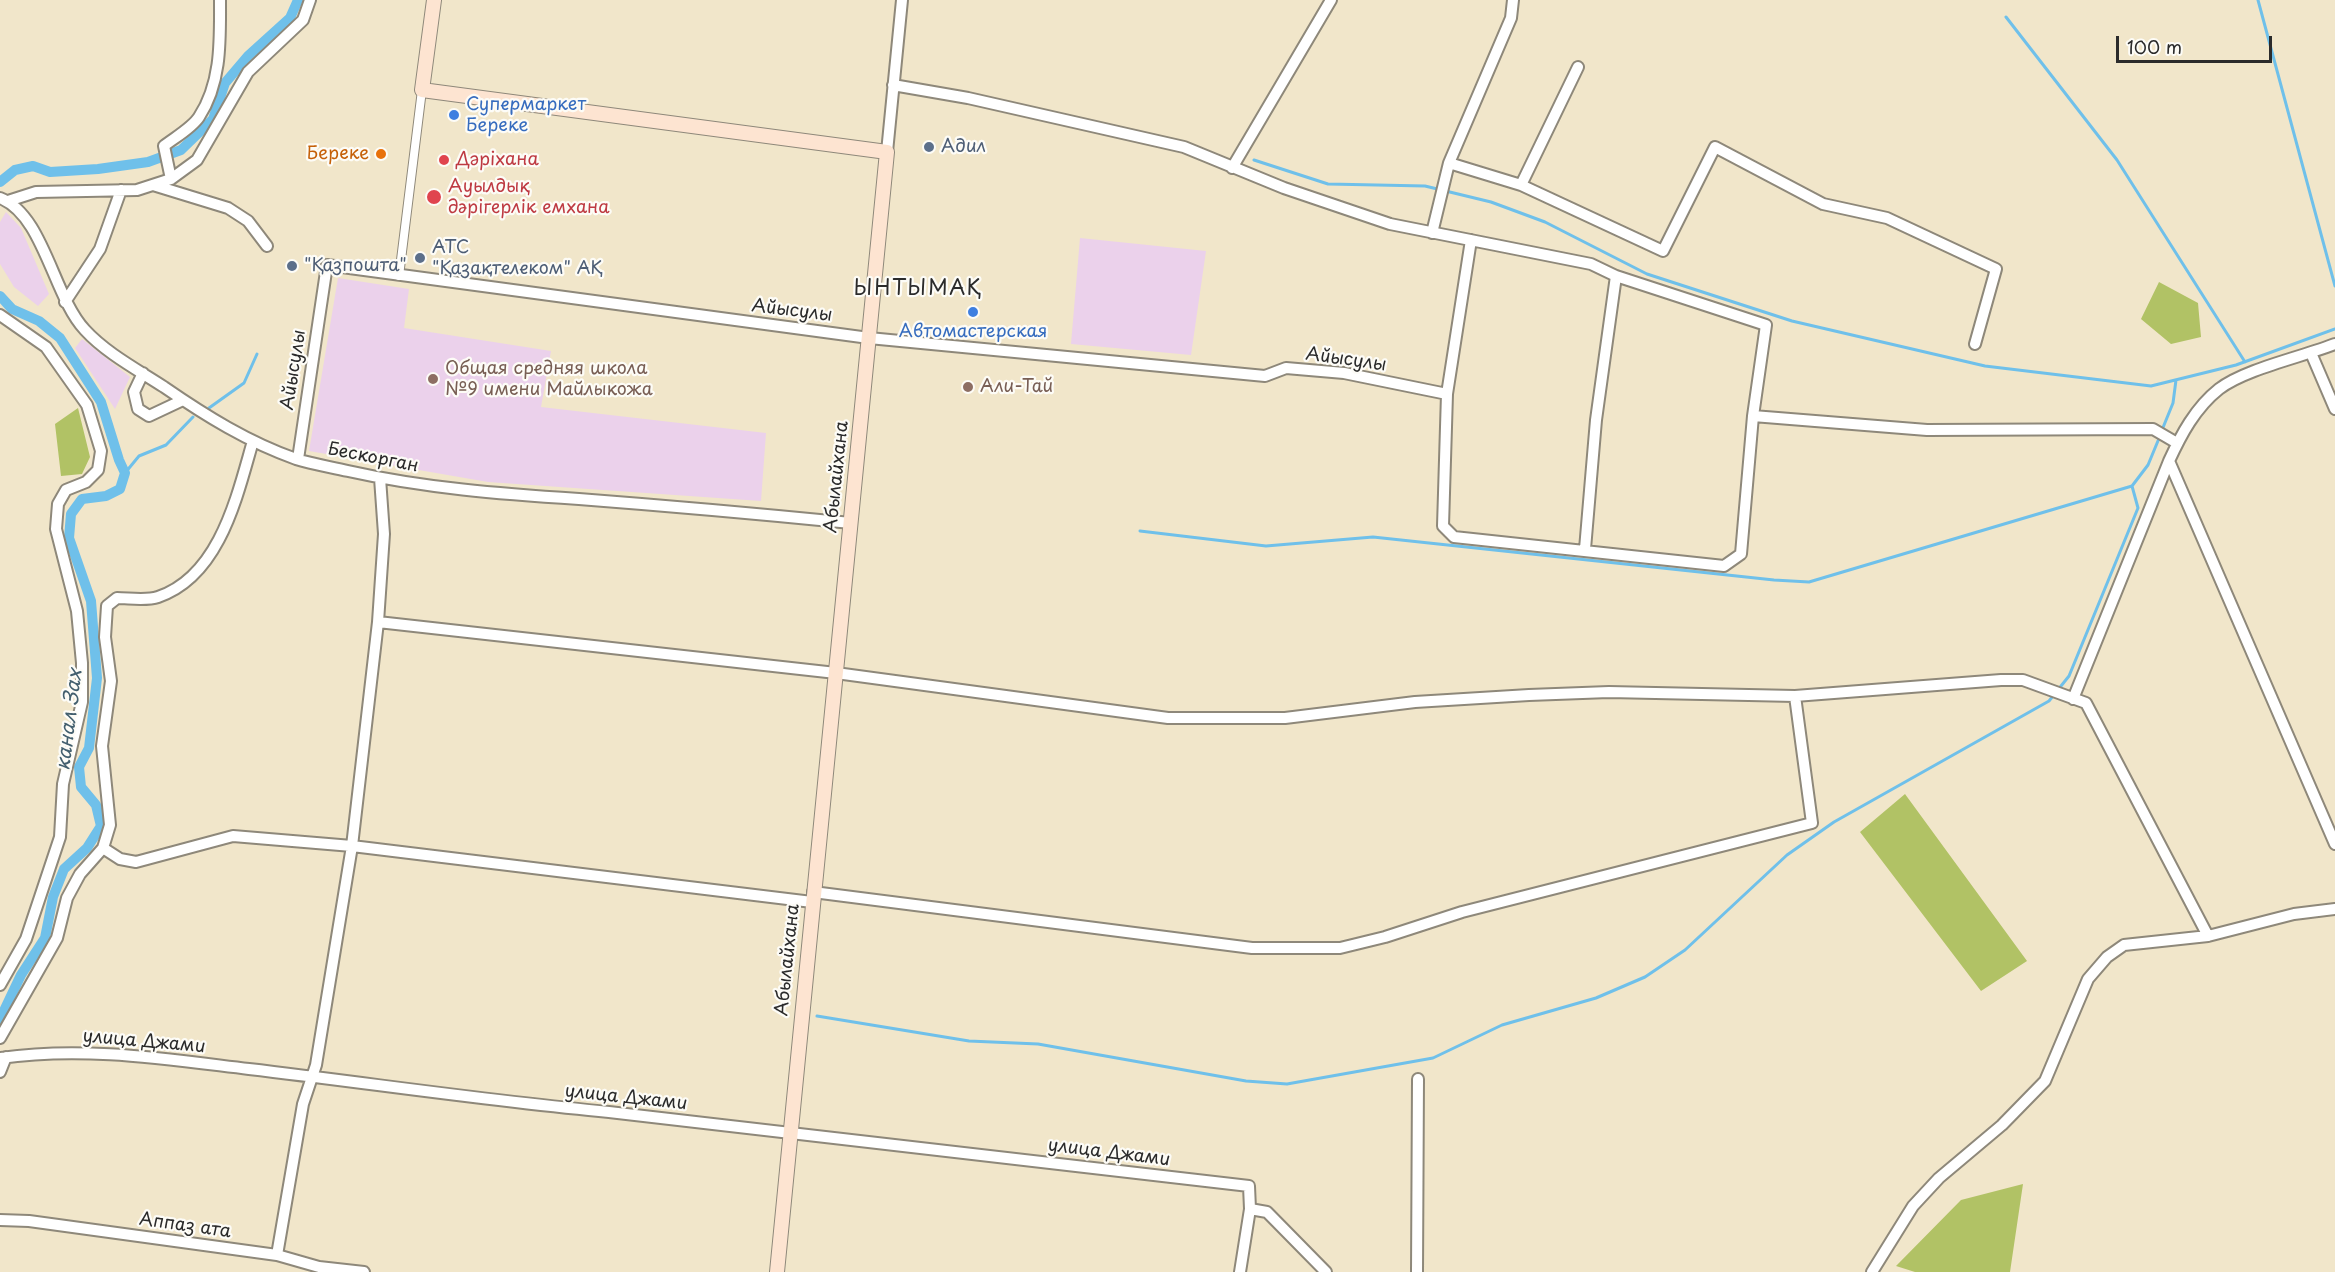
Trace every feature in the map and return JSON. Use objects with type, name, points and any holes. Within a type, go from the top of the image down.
[{"type":"main road","points":[[434,0],[422,90],[887,152]]},
{"type":"main road","name":"Абылайхана","points":[[777,1272],[887,152]]},
{"type":"street","points":[[171,179],[164,146],[199,117],[211,88],[220,58],[220,0]]},
{"type":"street","points":[[5,200],[36,192],[137,190],[171,179],[197,160],[215,134],[248,72],[303,20],[310,0]]},
{"type":"street","points":[[887,152],[902,0]]},
{"type":"street","points":[[1232,168],[1331,0]]},
{"type":"street","points":[[1432,233],[1449,163],[1511,18],[1513,0]]},
{"type":"street","points":[[1521,185],[1578,67]]},
{"type":"street","points":[[893,85],[968,98],[1184,147],[1232,168],[1390,224],[1432,233],[1471,240],[1591,264],[1616,276],[1766,325],[1753,416],[1741,554],[1724,566],[1585,549],[1454,537],[1443,526],[1447,394],[1471,240]]},
{"type":"street","points":[[399,276],[422,90]]},
{"type":"street","points":[[1449,163],[1521,185],[1663,251],[1715,147],[1823,204],[1887,218],[1996,269],[1975,344]]},
{"type":"street","points":[[152,185],[228,208],[248,221],[267,246]]},
{"type":"street","points":[[65,302],[100,249],[120,190]]},
{"type":"street","name":"Бескорган","points":[[5,200],[26,219],[43,250],[65,302],[85,330],[210,419],[253,441],[298,459],[380,478],[472,492],[701,508],[851,523]]},
{"type":"street","name":"Айысулы","points":[[298,459],[327,265],[869,338],[1265,376],[1286,368],[1344,373],[1447,394]]},
{"type":"street","points":[[1585,549],[1596,420],[1616,276]]},
{"type":"street","points":[[0,315],[46,347],[87,405],[101,451],[98,470],[86,482],[66,490],[58,504],[56,530],[76,611],[82,663],[82,702],[63,784],[60,837],[26,939],[0,985]]},
{"type":"street","points":[[2073,699],[2169,461],[2177,443],[2204,402],[2220,388],[2238,378],[2335,344]]},
{"type":"street","points":[[2311,353],[2335,410]]},
{"type":"street","points":[[143,373],[134,392],[138,409],[149,416],[183,400]]},
{"type":"street","points":[[1753,416],[1927,430],[2153,429],[2177,443]]},
{"type":"street","points":[[0,1038],[57,938],[67,898],[80,874],[103,848],[110,825],[102,746],[111,681],[105,636],[107,606],[117,598],[156,598],[178,588],[205,562],[234,507],[253,441]]},
{"type":"street","points":[[2169,461],[2335,844]]},
{"type":"street","points":[[277,1255],[303,1104],[312,1077],[352,846],[378,622],[384,534],[380,478]]},
{"type":"street","points":[[378,622],[836,673],[1168,718],[1223,720],[1296,717],[1415,702],[1552,694],[1609,692],[1795,696],[2023,680],[2086,703],[2208,936]]},
{"type":"street","points":[[103,848],[120,859],[136,862],[233,836],[352,846],[1252,948],[1340,948],[1385,937],[1473,909],[1812,823],[1795,696]]},
{"type":"street","points":[[1872,1272],[1913,1206],[1939,1178],[2002,1125],[2045,1081],[2088,979],[2107,957],[2124,945],[2208,936],[2295,914],[2335,909]]},
{"type":"street","name":"улица Джами","points":[[3,1058],[42,1052],[76,1051],[138,1056],[510,1103],[1250,1186],[1250,1209]]},
{"type":"street","points":[[0,1072],[3,1058]]},
{"type":"street","points":[[1417,1272],[1418,1079]]},
{"type":"street","points":[[1240,1272],[1250,1209],[1267,1212],[1326,1272]]},
{"type":"street","name":"Аппаз ата","points":[[0,1220],[29,1221],[277,1255],[319,1267],[364,1272]]},
{"type":"shaded area","points":[[6,212],[21,228],[49,294],[38,306],[14,287],[0,264],[0,222]]},
{"type":"shaded area","points":[[1080,238],[1206,251],[1191,355],[1071,344]]},
{"type":"shaded area","name":"Общая средняя школа №9 имени Майлыкожа","points":[[338,278],[409,289],[404,328],[551,351],[541,407],[766,433],[761,501],[488,482],[309,451]]},
{"type":"shaded area","points":[[82,339],[130,377],[115,409],[75,348]]},
{"type":"green space","points":[[2159,282],[2198,303],[2201,337],[2171,344],[2141,319]]},
{"type":"green space","points":[[78,408],[90,457],[82,474],[61,476],[55,424]]},
{"type":"green space","points":[[1905,794],[2027,961],[1981,991],[1860,832]]},
{"type":"green space","points":[[2023,1184],[2010,1272],[1915,1272],[1896,1266],[1961,1200]]},
{"type":"waterway","name":"канал Зах","points":[[0,182],[15,170],[33,166],[50,172],[98,169],[148,162],[181,150],[213,119],[225,83],[248,56],[290,18],[298,0]]},
{"type":"waterway","points":[[2258,0],[2335,286]]},
{"type":"waterway","points":[[2006,17],[2117,160],[2245,362]]},
{"type":"waterway","points":[[1254,160],[1328,184],[1425,186],[1491,202],[1545,222],[1647,274],[1792,321],[1985,366],[2151,386],[2236,365],[2335,329]]},
{"type":"waterway","name":"канал Зах","points":[[0,296],[12,309],[39,321],[60,338],[101,402],[125,473],[120,489],[106,496],[82,499],[71,514],[69,538],[91,601],[97,678],[89,748],[79,767],[81,787],[96,805],[101,826],[87,848],[64,869],[53,897],[45,938],[21,975],[0,1019]]},
{"type":"waterway","points":[[209,408],[244,383],[257,354]]},
{"type":"waterway","points":[[2162,430],[2173,403],[2176,380]]},
{"type":"waterway","points":[[125,473],[139,456],[166,445],[193,417]]},
{"type":"waterway","points":[[1140,531],[1266,546],[1373,537],[1809,582],[2132,486],[2148,465],[2160,436]]},
{"type":"waterway","points":[[817,1016],[969,1041],[1038,1044],[1246,1081],[1287,1084],[1433,1058],[1502,1025],[1596,998],[1645,977],[1685,950],[1787,855],[1834,822],[2049,701],[2069,676],[2138,508],[2132,486]]},
{"type":"place","name":"Супермаркет Береке","points":[[454,115]]},
{"type":"place","name":"Адил","points":[[929,147]]},
{"type":"place","name":"Береке","points":[[381,154]]},
{"type":"place","name":"Дәріхана","points":[[444,160]]},
{"type":"place","name":"Ауылдық дәрігерлік емхана","points":[[434,197]]},
{"type":"place","name":"АТС \"Қазақтелеком\" АҚ","points":[[420,258]]},
{"type":"place","name":"\"Қазпошта\"","points":[[292,266]]},
{"type":"place","name":"Автомастерская","points":[[973,312]]},
{"type":"place","name":"Общая средняя школа №9 имени Майлыкожа","points":[[433,379]]},
{"type":"place","name":"Али-Тай","points":[[968,387]]},
{"type":"district","name":"ЫНТЫМАҚ","points":[[918,289]]}]
